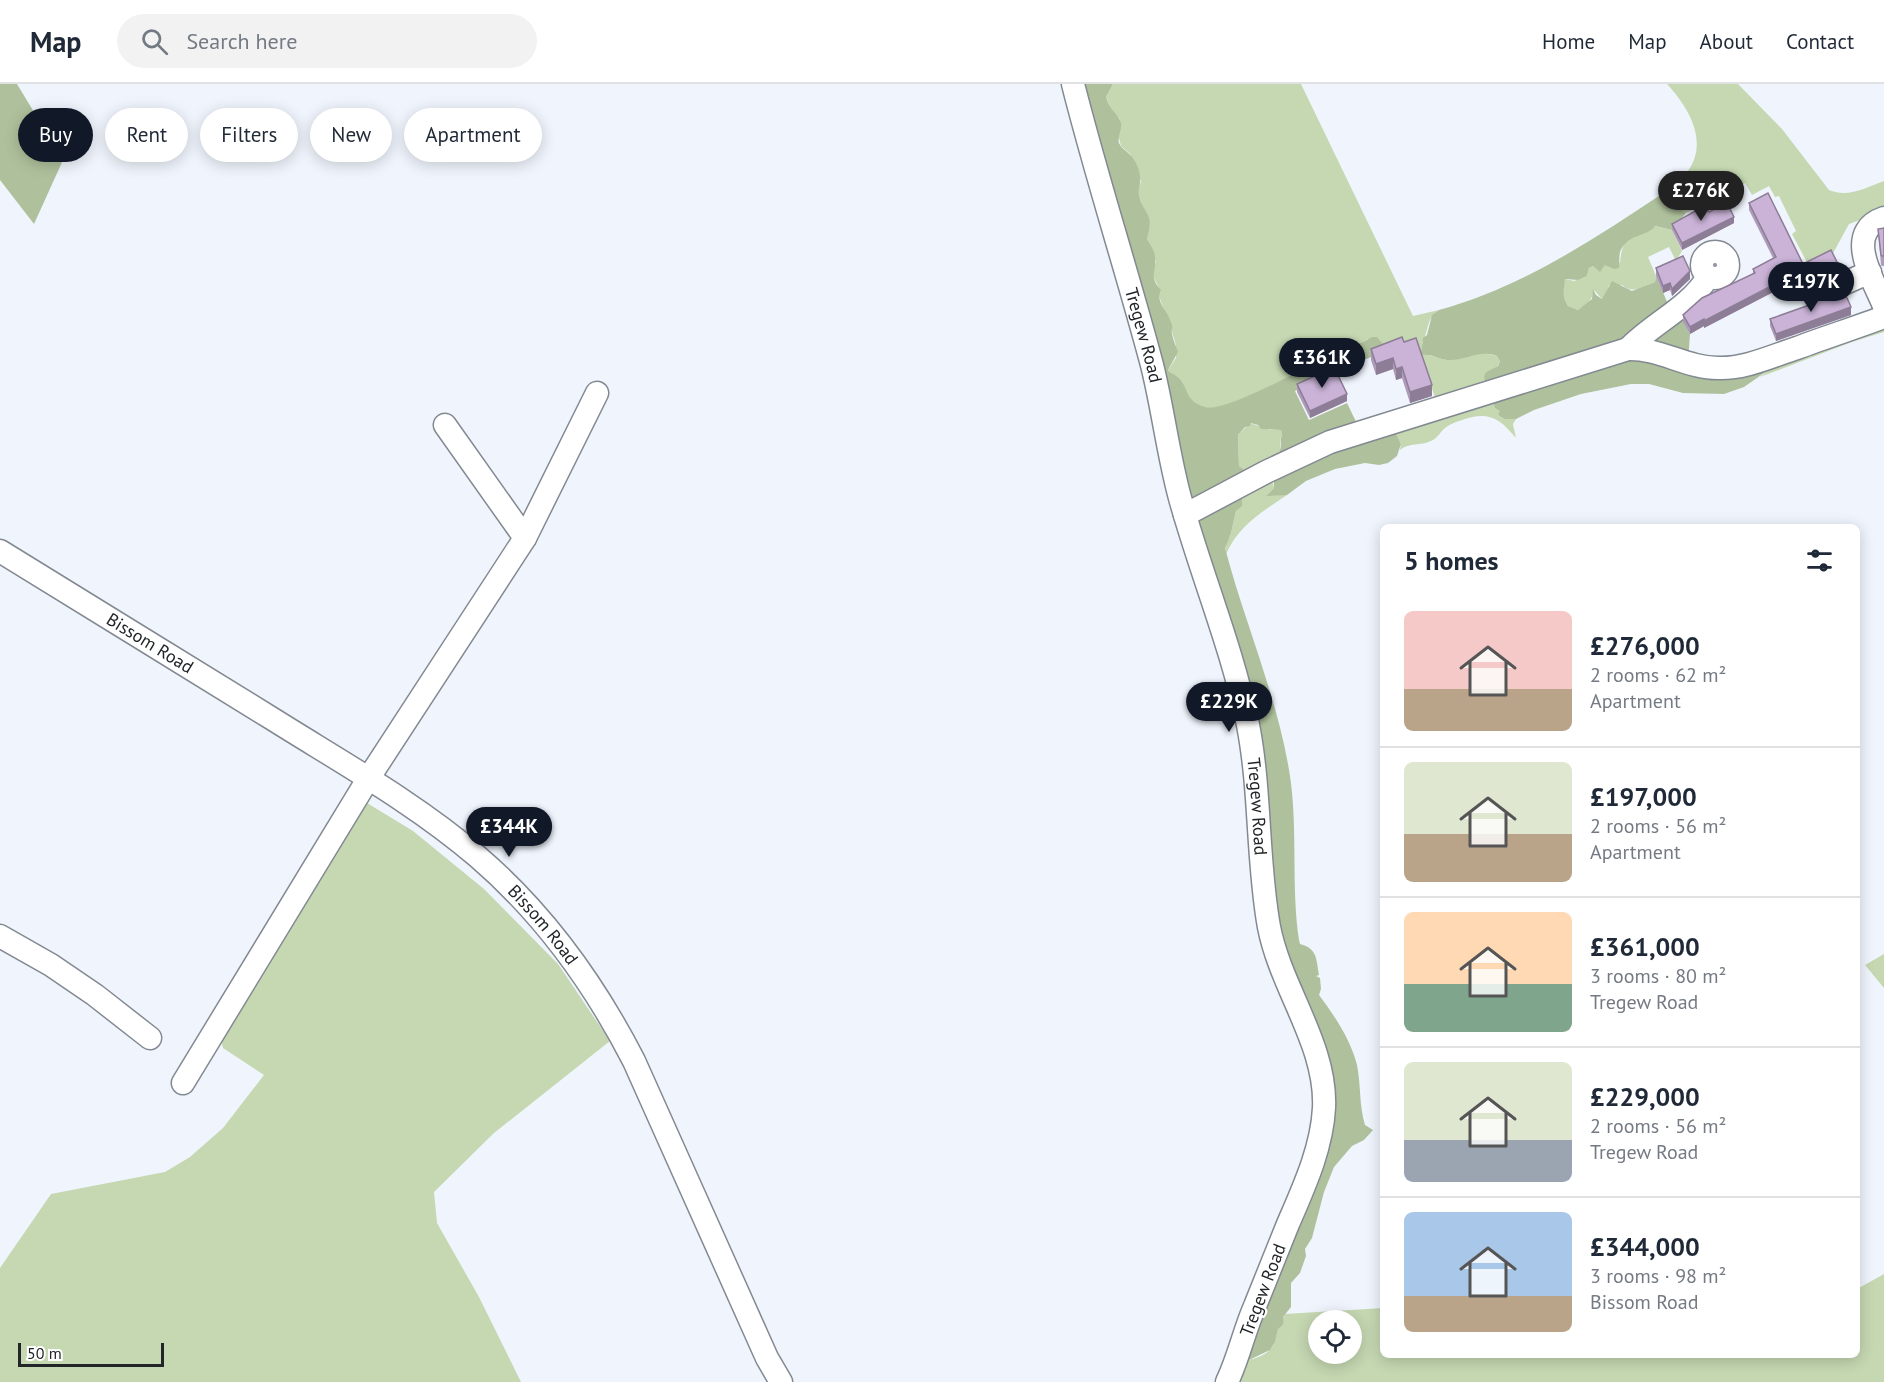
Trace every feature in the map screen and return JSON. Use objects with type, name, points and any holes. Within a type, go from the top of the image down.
[{"type":"street","name":"Tregew Road","points":[[1074,84],[1096,171],[1151,360],[1185,515],[1217,611],[1248,726],[1255,776],[1265,899],[1272,939],[1279,965],[1317,1057],[1324,1097],[1323,1120],[1315,1156],[1252,1311],[1227,1382]]},
{"type":"street","points":[[1884,218],[1869,225],[1864,233],[1863,250],[1884,306]]},
{"type":"street","points":[[1820,294],[1870,272]]},
{"type":"street","points":[[1628,349],[1643,334],[1691,300],[1708,277]]},
{"type":"street","points":[[1185,515],[1266,472],[1330,442],[1628,349],[1643,350],[1710,368],[1730,368],[1768,358],[1884,317]]},
{"type":"street","points":[[183,1083],[368,779],[525,538],[597,393]]},
{"type":"street","points":[[445,425],[525,538]]},
{"type":"street","name":"Bissom Road","points":[[0,551],[368,779],[449,834],[503,880],[567,953],[614,1022],[634,1061],[767,1358],[781,1382]]},
{"type":"street","points":[[0,936],[87,989],[150,1038]]},
{"type":"green space","points":[[0,84],[17,84],[32,108],[18,108],[18,162],[62,162],[34,224],[0,180]]},
{"type":"green space","points":[[1074,84],[1113,84],[1106,97],[1121,123],[1119,143],[1133,158],[1139,170],[1139,195],[1150,224],[1147,239],[1155,254],[1154,277],[1161,290],[1159,299],[1171,321],[1172,336],[1178,352],[1168,370],[1182,382],[1190,398],[1205,407],[1216,407],[1233,402],[1277,383],[1351,343],[1361,343],[1377,337],[1387,349],[1384,352],[1333,372],[1295,391],[1309,420],[1347,403],[1361,432],[1394,429],[1401,444],[1397,456],[1388,463],[1379,465],[1365,463],[1335,469],[1306,481],[1287,495],[1266,496],[1274,488],[1274,473],[1281,448],[1281,430],[1261,429],[1258,425],[1251,423],[1238,435],[1239,466],[1249,473],[1242,496],[1242,506],[1236,511],[1225,548],[1285,747],[1292,796],[1295,899],[1299,940],[1300,944],[1306,946],[1315,955],[1319,975],[1316,976],[1320,978],[1319,995],[1351,1046],[1357,1065],[1365,1125],[1373,1130],[1364,1140],[1352,1146],[1334,1167],[1324,1192],[1312,1238],[1305,1249],[1306,1256],[1300,1273],[1291,1283],[1291,1307],[1283,1317],[1283,1324],[1278,1329],[1275,1342],[1270,1350],[1247,1361],[1325,1111],[1289,988],[1256,770]]},
{"type":"green space","points":[[1113,84],[1301,84],[1413,316],[1439,310],[1432,317],[1422,343],[1425,354],[1446,360],[1484,353],[1497,356],[1500,361],[1495,370],[1474,389],[1438,407],[1418,345],[1387,349],[1368,339],[1361,343],[1351,343],[1234,402],[1206,408],[1194,402],[1190,399],[1179,378],[1168,370],[1176,358],[1176,345],[1171,321],[1165,313],[1154,278],[1153,268],[1156,262],[1147,239],[1150,225],[1138,193],[1141,181],[1130,154],[1121,146],[1118,134],[1120,119],[1111,111],[1106,97]]},
{"type":"green space","points":[[1667,84],[1738,84],[1782,129],[1829,190],[1850,193],[1884,181],[1884,211],[1849,224],[1831,257],[1810,268],[1792,234],[1796,231],[1779,196],[1775,197],[1769,186],[1752,195],[1745,183],[1686,213],[1679,211],[1675,196],[1662,194],[1679,181],[1694,161],[1697,149],[1696,137],[1689,114]]},
{"type":"green space","points":[[1662,194],[1675,196],[1678,199],[1677,208],[1686,213],[1672,230],[1655,226],[1648,232],[1630,240],[1621,250],[1619,268],[1614,269],[1605,265],[1600,272],[1593,266],[1589,268],[1587,276],[1578,280],[1565,279],[1564,298],[1568,306],[1578,310],[1592,299],[1593,289],[1602,299],[1612,281],[1632,291],[1655,282],[1656,276],[1668,304],[1673,302],[1690,334],[1688,362],[1773,367],[1744,387],[1724,394],[1683,393],[1649,384],[1631,384],[1581,394],[1534,410],[1516,419],[1504,419],[1498,415],[1500,411],[1495,408],[1484,378],[1487,371],[1498,366],[1500,361],[1497,356],[1479,354],[1450,360],[1421,355],[1423,338],[1427,335],[1432,315],[1439,310],[1499,289],[1527,276],[1609,229]]},
{"type":"green space","points":[[1654,226],[1672,230],[1682,251],[1676,261],[1669,247],[1648,257],[1656,276],[1655,282],[1634,290],[1622,285],[1609,285],[1602,299],[1594,290],[1586,304],[1578,310],[1568,306],[1562,294],[1565,279],[1574,281],[1587,276],[1589,268],[1593,266],[1600,271],[1605,265],[1620,263],[1624,244],[1632,237]]},
{"type":"green space","points":[[1884,318],[1884,332],[1760,377],[1773,367]]},
{"type":"green space","points":[[1495,391],[1495,408],[1501,411],[1498,415],[1504,419],[1516,419],[1513,424],[1516,438],[1498,421],[1479,416],[1451,424],[1431,441],[1407,446],[1400,450],[1401,444],[1394,429]]},
{"type":"green space","points":[[1250,423],[1270,430],[1281,430],[1280,451],[1272,480],[1274,488],[1267,495],[1287,495],[1244,527],[1226,554],[1225,545],[1231,533],[1249,473],[1239,466],[1238,435]]},
{"type":"green space","points":[[367,803],[413,831],[484,889],[558,964],[610,1041],[494,1133],[434,1192],[437,1223],[479,1297],[521,1382],[0,1382],[0,1268],[51,1194],[165,1172],[190,1157],[223,1128],[264,1075],[223,1048],[220,1037]]},
{"type":"green space","points":[[1884,954],[1884,988],[1865,965]]},
{"type":"green space","points":[[1884,1274],[1884,1382],[1228,1382],[1237,1362],[1256,1358],[1269,1350],[1274,1343],[1278,1329],[1282,1326],[1285,1314],[1308,1313],[1308,1364],[1362,1364],[1362,1310],[1350,1310],[1380,1308],[1380,1358],[1860,1358],[1860,1287]]},
{"type":"building","points":[[1768,193],[1803,264],[1831,250],[1838,264],[1814,275],[1809,279],[1807,285],[1800,271],[1690,327],[1683,315],[1702,298],[1755,273],[1753,269],[1776,257],[1749,203]]},
{"type":"building","points":[[1727,203],[1734,217],[1682,243],[1672,224],[1706,205],[1709,212]]},
{"type":"building","points":[[1884,228],[1884,256],[1882,256],[1878,229]]},
{"type":"building","points":[[1683,256],[1690,271],[1672,289],[1670,283],[1663,286],[1656,268]]},
{"type":"building","points":[[1844,291],[1851,307],[1776,334],[1770,319],[1815,303],[1813,298],[1825,299]]},
{"type":"building","points":[[1402,337],[1404,342],[1416,338],[1432,385],[1410,392],[1402,367],[1396,369],[1393,358],[1376,364],[1371,349]]},
{"type":"building","points":[[1334,367],[1347,394],[1310,411],[1297,384]]}]
